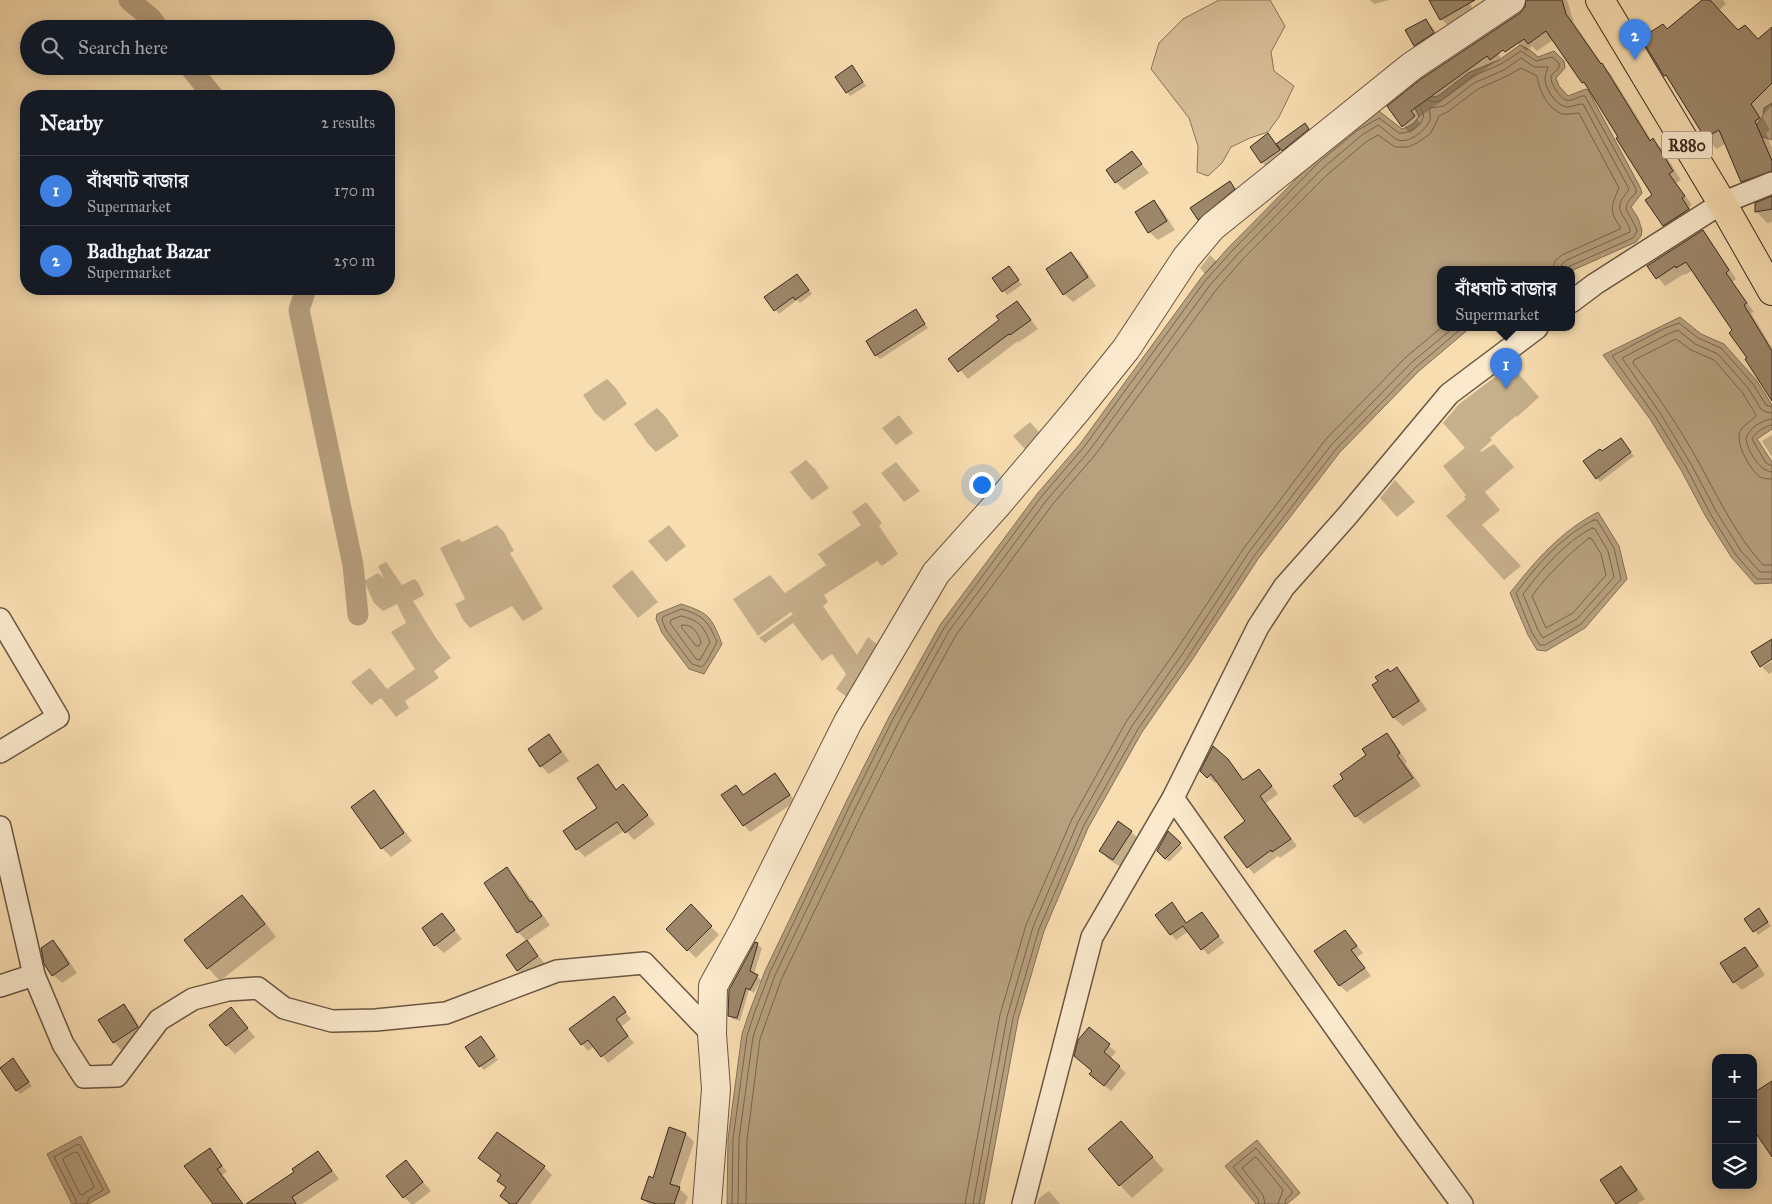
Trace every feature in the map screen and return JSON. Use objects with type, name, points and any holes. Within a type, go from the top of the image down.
[{"type":"main road","name":"R880","points":[[1600,0],[1722,203],[1772,291]]},
{"type":"street","points":[[707,1204],[716,1089],[712,1034],[713,986],[746,926],[848,722],[936,573],[997,505],[1083,403],[1126,349],[1186,258],[1212,227],[1412,66],[1511,0]]},
{"type":"street","points":[[1575,299],[1595,284],[1722,203],[1772,183]]},
{"type":"street","points":[[1023,1204],[1092,937],[1173,798],[1258,627],[1284,587],[1347,516],[1449,394],[1533,331]]},
{"type":"street","points":[[0,619],[58,717],[0,752]]},
{"type":"street","points":[[1173,798],[1462,1204]]},
{"type":"street","points":[[0,827],[34,975],[63,1044],[84,1077],[117,1076],[159,1020],[193,999],[228,990],[258,988],[284,1008],[332,1021],[376,1020],[446,1013],[557,971],[644,963],[712,1034]]},
{"type":"street","points":[[0,986],[34,975]]},
{"type":"shaded area","points":[[1219,0],[1270,0],[1285,26],[1271,52],[1274,71],[1294,86],[1279,117],[1268,132],[1231,147],[1222,163],[1208,176],[1197,172],[1198,146],[1189,118],[1151,69],[1159,43],[1183,19]]},
{"type":"water","points":[[1520,45],[1538,57],[1554,51],[1564,61],[1565,68],[1556,78],[1559,86],[1568,96],[1586,89],[1588,90],[1640,187],[1642,193],[1631,207],[1638,218],[1642,230],[1641,236],[1636,242],[1575,269],[1575,266],[1437,266],[1437,331],[1466,331],[1419,371],[1340,452],[1258,559],[1142,732],[1088,828],[1044,931],[1018,1020],[984,1204],[727,1204],[728,1139],[742,1034],[749,1013],[765,971],[846,802],[889,717],[940,625],[1037,494],[1080,444],[1201,278],[1315,160],[1355,126],[1379,111],[1402,129],[1409,126],[1419,116],[1406,97],[1429,94],[1433,97],[1438,96],[1468,73],[1499,60]]},
{"type":"water","points":[[1772,103],[1772,140],[1760,136],[1755,127],[1763,116],[1764,108]]},
{"type":"water","points":[[1680,317],[1701,334],[1724,344],[1757,381],[1772,405],[1772,429],[1757,439],[1772,462],[1772,583],[1755,584],[1732,558],[1706,517],[1681,470],[1650,419],[1603,355]]},
{"type":"water","points":[[1598,512],[1619,546],[1627,579],[1585,628],[1546,651],[1537,650],[1528,635],[1510,593],[1560,538]]},
{"type":"water","points":[[681,604],[698,610],[708,617],[712,621],[722,644],[704,674],[689,669],[662,633],[656,619],[657,614]]},
{"type":"water","points":[[81,1136],[110,1192],[88,1204],[72,1204],[47,1154]]},
{"type":"water","points":[[1257,1140],[1300,1193],[1287,1204],[1256,1204],[1225,1166]]},
{"type":"building","points":[[1429,0],[1475,0],[1440,20]]},
{"type":"building","points":[[1526,0],[1562,0],[1566,14],[1602,63],[1650,141],[1653,138],[1673,171],[1669,174],[1685,196],[1682,198],[1689,209],[1663,226],[1645,200],[1652,195],[1616,138],[1618,137],[1584,82],[1582,83],[1546,31],[1528,44],[1524,39],[1505,52],[1503,50],[1490,60],[1487,56],[1411,111],[1415,116],[1402,127],[1387,106],[1421,79],[1520,13],[1525,7]]},
{"type":"building","points":[[1702,0],[1710,0],[1738,30],[1745,25],[1758,39],[1772,27],[1772,83],[1751,104],[1760,118],[1755,121],[1772,161],[1772,171],[1741,182],[1719,130],[1705,138],[1641,38],[1663,24],[1667,29]]},
{"type":"building","points":[[1426,19],[1434,33],[1414,46],[1405,30]]},
{"type":"building","points":[[852,65],[863,82],[846,93],[835,77]]},
{"type":"building","points":[[1305,123],[1309,129],[1282,151],[1276,144]]},
{"type":"building","points":[[1268,133],[1280,150],[1261,163],[1250,147]]},
{"type":"building","points":[[1132,151],[1142,164],[1115,183],[1106,170]]},
{"type":"building","points":[[1230,181],[1235,189],[1198,220],[1190,208]]},
{"type":"building","points":[[1772,196],[1772,209],[1755,212],[1755,203]]},
{"type":"building","points":[[1154,200],[1167,221],[1148,233],[1135,212]]},
{"type":"building","points":[[1703,230],[1729,270],[1726,273],[1747,303],[1744,305],[1772,351],[1772,401],[1745,359],[1747,358],[1729,333],[1732,330],[1686,262],[1676,268],[1675,266],[1656,279],[1647,266]]},
{"type":"building","points":[[1071,252],[1088,277],[1063,295],[1046,269]]},
{"type":"building","points":[[1009,266],[1019,280],[1002,292],[992,278]]},
{"type":"building","points":[[797,274],[809,290],[795,300],[793,297],[774,311],[764,297]]},
{"type":"building","points":[[1017,301],[1031,320],[958,372],[948,359],[999,320],[996,316]]},
{"type":"building","points":[[916,309],[925,324],[875,356],[866,341]]},
{"type":"building","points":[[1621,438],[1631,452],[1596,479],[1583,461]]},
{"type":"building","points":[[1772,639],[1772,659],[1760,667],[1751,652]]},
{"type":"building","points":[[1397,667],[1419,701],[1393,718],[1372,685],[1378,681],[1375,677],[1388,669],[1390,672]]},
{"type":"building","points":[[1387,733],[1400,753],[1397,755],[1413,778],[1355,817],[1333,786],[1343,779],[1340,774],[1366,755],[1362,749]]},
{"type":"building","points":[[549,734],[561,752],[540,767],[528,749]]},
{"type":"building","points":[[1213,746],[1228,759],[1243,780],[1259,769],[1272,786],[1260,796],[1291,839],[1272,852],[1271,850],[1247,868],[1224,837],[1245,821],[1211,774],[1207,778],[1200,771]]},
{"type":"building","points":[[598,764],[616,790],[623,784],[648,815],[625,833],[617,822],[576,850],[563,831],[597,808],[577,778]]},
{"type":"building","points":[[775,773],[790,795],[743,826],[721,795],[736,785],[743,795]]},
{"type":"building","points":[[374,790],[404,833],[381,849],[351,807]]},
{"type":"building","points":[[1118,821],[1132,831],[1113,860],[1099,851]]},
{"type":"building","points":[[1168,831],[1181,843],[1165,859],[1157,851]]},
{"type":"building","points":[[507,867],[530,902],[532,901],[542,916],[517,933],[484,883]]},
{"type":"building","points":[[242,895],[265,924],[207,969],[184,940]]},
{"type":"building","points":[[1172,902],[1186,923],[1202,912],[1219,936],[1201,950],[1183,926],[1170,935],[1155,915]]},
{"type":"building","points":[[691,904],[712,926],[687,951],[666,929]]},
{"type":"building","points":[[1759,908],[1768,922],[1753,932],[1744,919]]},
{"type":"building","points":[[442,913],[455,930],[434,946],[422,928]]},
{"type":"building","points":[[1345,930],[1357,946],[1351,950],[1365,968],[1339,986],[1314,951]]},
{"type":"building","points":[[53,940],[69,964],[52,976],[44,964],[41,948]]},
{"type":"building","points":[[527,940],[538,956],[517,971],[506,955]]},
{"type":"building","points":[[755,942],[758,943],[750,971],[758,975],[750,990],[746,988],[737,1018],[728,1016],[729,990]]},
{"type":"building","points":[[1745,947],[1758,966],[1733,983],[1720,963]]},
{"type":"building","points":[[614,996],[626,1012],[616,1019],[628,1036],[601,1057],[588,1040],[581,1045],[569,1029]]},
{"type":"building","points":[[124,1004],[138,1027],[113,1043],[98,1020]]},
{"type":"building","points":[[231,1007],[248,1028],[226,1046],[209,1025]]},
{"type":"building","points":[[1089,1027],[1110,1044],[1104,1052],[1120,1066],[1104,1086],[1089,1074],[1092,1071],[1074,1056],[1078,1040]]},
{"type":"building","points":[[481,1036],[495,1056],[479,1067],[465,1047]]},
{"type":"building","points":[[13,1058],[29,1082],[16,1091],[0,1068]]},
{"type":"building","points":[[1772,1081],[1772,1157],[1757,1135],[1757,1090]]},
{"type":"building","points":[[1121,1121],[1153,1157],[1119,1186],[1088,1149]]},
{"type":"building","points":[[669,1127],[686,1133],[670,1184],[680,1187],[674,1204],[656,1204],[641,1199],[649,1176],[653,1178]]},
{"type":"building","points":[[497,1132],[545,1166],[516,1204],[510,1204],[500,1196],[506,1187],[497,1181],[501,1175],[478,1158]]},
{"type":"building","points":[[210,1148],[222,1166],[217,1169],[243,1204],[213,1204],[184,1166]]},
{"type":"building","points":[[318,1151],[332,1171],[292,1197],[296,1204],[246,1204],[294,1172],[292,1169]]},
{"type":"building","points":[[406,1160],[423,1182],[403,1198],[386,1176]]},
{"type":"building","points":[[1621,1166],[1637,1190],[1616,1204],[1600,1180]]},
{"type":"waterway","points":[[129,0],[152,20]]},
{"type":"waterway","points":[[196,75],[208,90]]},
{"type":"waterway","points":[[304,295],[299,310],[353,565],[358,615]]},
{"type":"place","name":"Badhghat Bazar","points":[[1635,60]]},
{"type":"place","name":"বাঁধঘাট বাজার","points":[[1506,389]]}]
